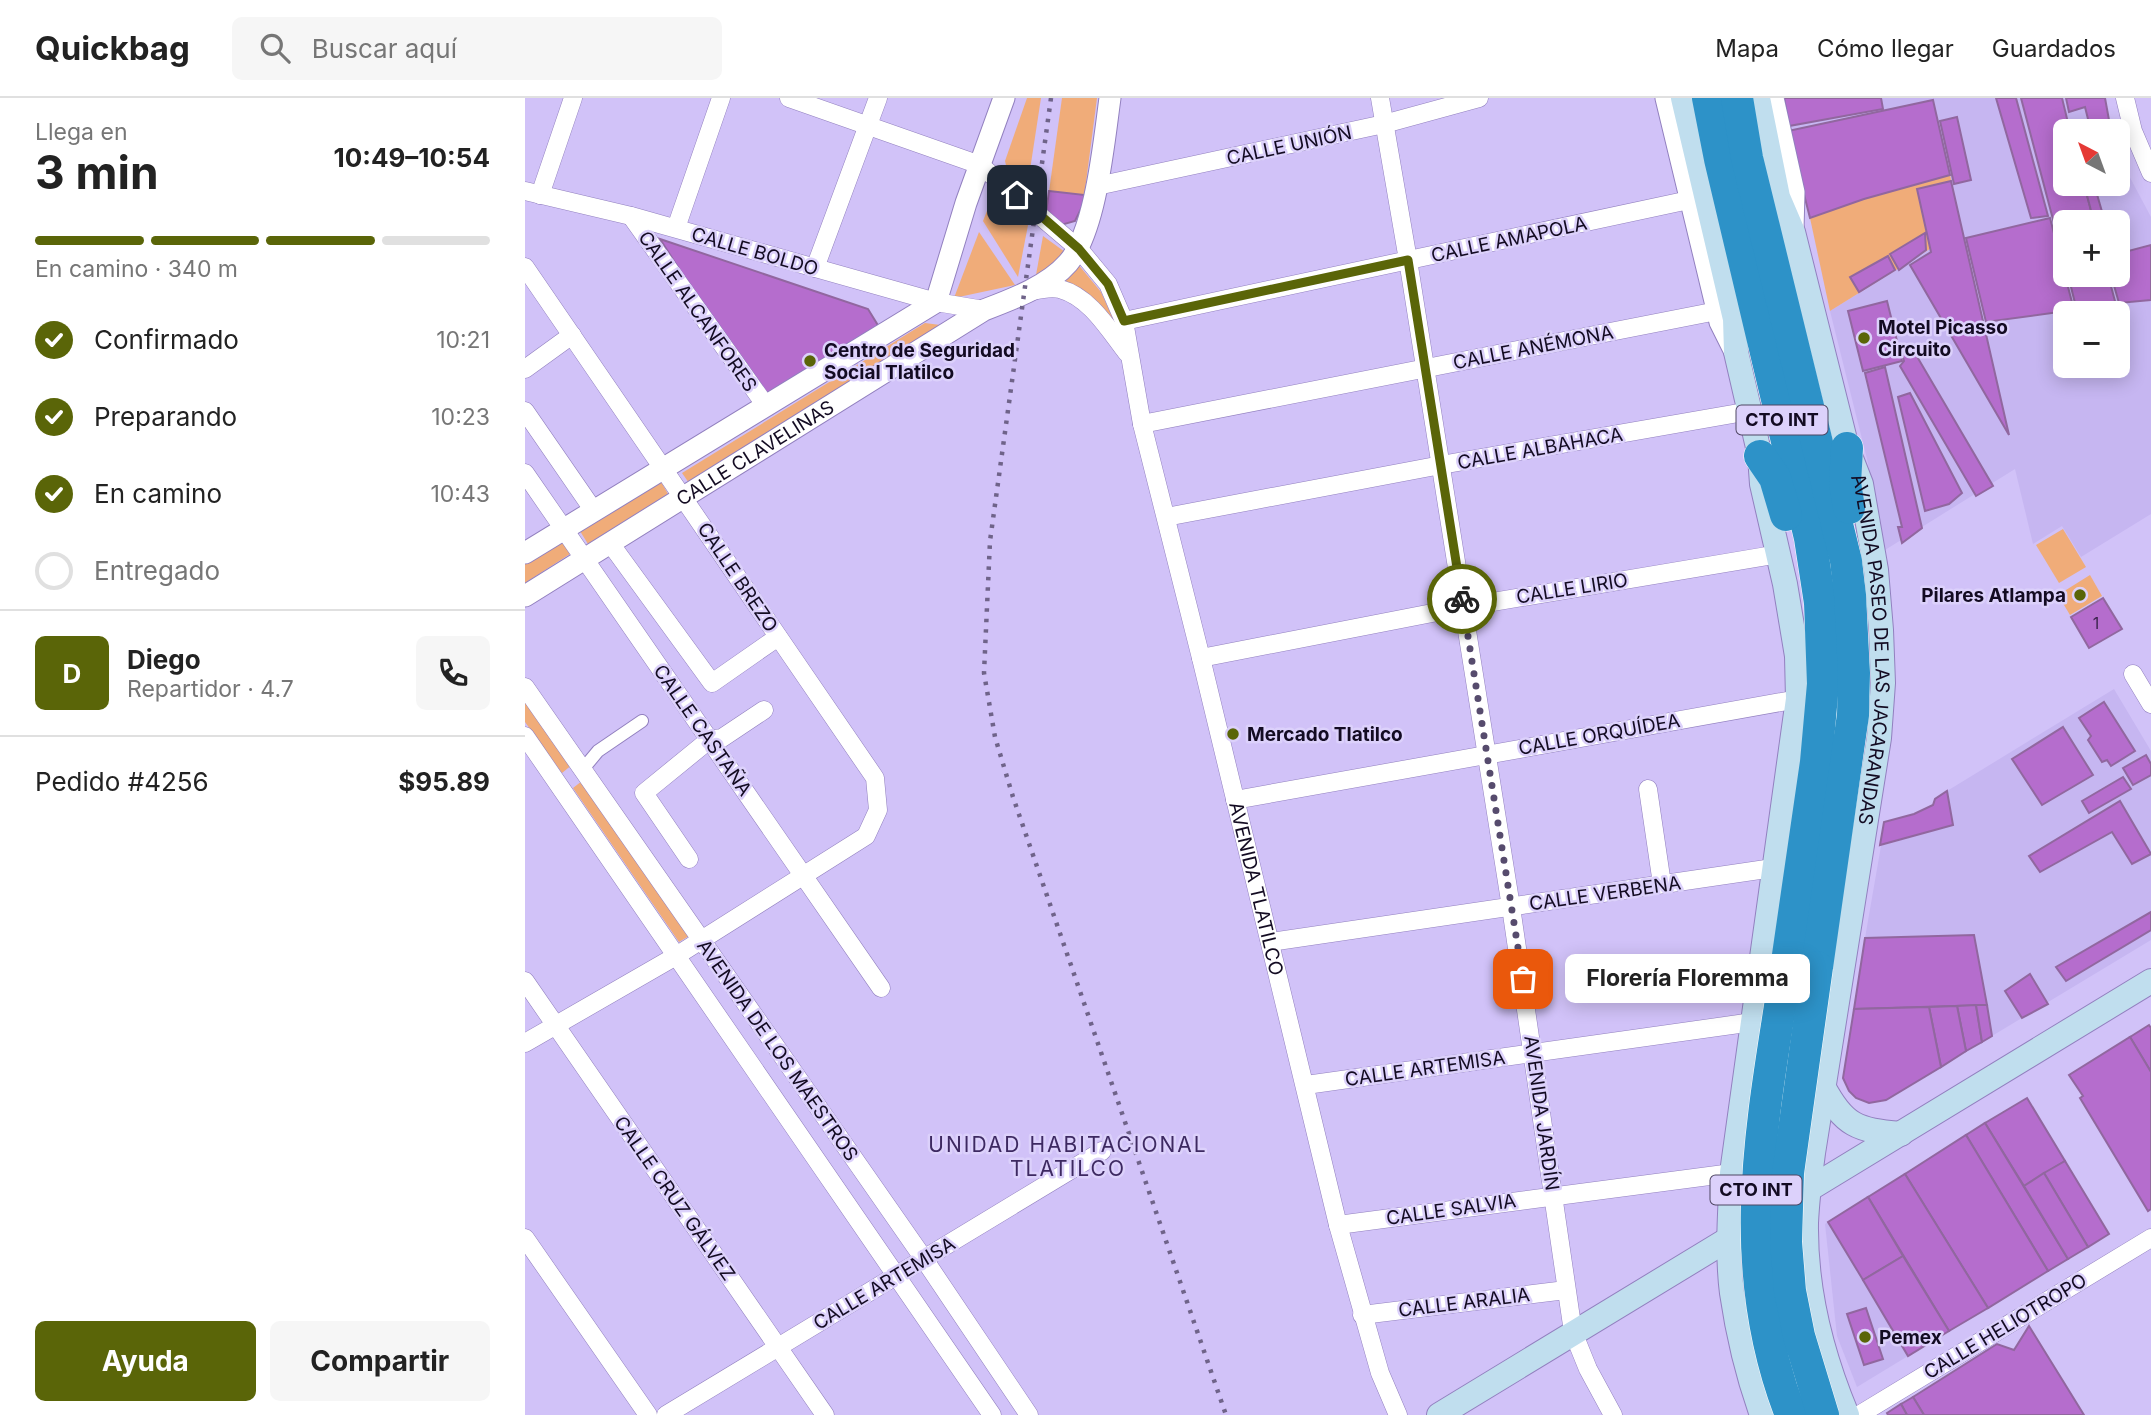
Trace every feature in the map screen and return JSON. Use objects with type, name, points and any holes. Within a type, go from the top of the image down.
[{"type":"highway","name":"CTO INT","points":[[1708,98],[1831,566]]},
{"type":"highway","name":"CTO INT","points":[[1737,98],[1831,566],[1823,646],[1823,684],[1786,1232],[1790,1290],[1799,1336],[1823,1415]]},
{"type":"highway","points":[[1760,456],[1775,478],[1793,541],[1831,566],[1853,529],[1845,483],[1847,448]]},
{"type":"highway","name":"CTO INT","points":[[1791,1415],[1762,1311],[1756,1230],[1759,1144],[1802,964]]},
{"type":"main road","name":"CTO INT","points":[[1683,98],[1726,315],[1760,456],[1762,484],[1779,554],[1797,656],[1798,699],[1732,1173],[1729,1238],[1732,1292],[1746,1363],[1762,1415]]},
{"type":"main road","name":"AVENIDA PASEO DE LAS JACARANDAS","points":[[1758,98],[1778,197],[1793,232],[1847,448],[1861,484],[1871,538],[1881,630],[1883,683],[1879,738],[1823,1086],[1806,1221],[1810,1295],[1825,1357],[1847,1415]]},
{"type":"main road","points":[[1439,1415],[2151,981]]},
{"type":"main road","points":[[1758,986],[1838,998]]},
{"type":"main road","points":[[1823,1086],[1834,1107],[1852,1123],[1878,1132],[1901,1134]]},
{"type":"street","points":[[532,193],[573,98]]},
{"type":"street","points":[[675,228],[720,98]]},
{"type":"street","points":[[789,98],[980,165]]},
{"type":"street","points":[[815,268],[878,98]]},
{"type":"street","points":[[936,302],[980,165],[1005,98]]},
{"type":"street","points":[[1025,292],[1067,265],[1079,249],[1097,186],[1110,98]]},
{"type":"street","name":"AVENIDA JARDÍN","points":[[1380,98],[1534,1052],[1573,1332],[1588,1369],[1613,1415]]},
{"type":"street","name":"CALLE UNIÓN","points":[[1097,186],[1384,124],[1479,98]]},
{"type":"street","points":[[1666,98],[1689,200],[1726,315]]},
{"type":"street","points":[[1773,98],[1794,192],[1793,232]]},
{"type":"street","points":[[2125,98],[2133,131],[2151,173]]},
{"type":"street","name":"AVENIDA TLATILCO","points":[[980,165],[1079,249],[1108,284],[1124,321],[1142,424],[1306,1085],[1338,1225],[1380,1373],[1398,1415]]},
{"type":"street","name":"CALLE BOLDO","points":[[532,193],[631,216],[936,302],[984,310]]},
{"type":"street","name":"CALLE AMAPOLA","points":[[1124,321],[1689,200]]},
{"type":"street","name":"CALLE ALCANFORES","points":[[631,216],[765,406]]},
{"type":"street","name":"CALLE BREZO","points":[[525,267],[876,778],[879,810],[866,836],[676,956],[525,1043]]},
{"type":"street","name":"AVENIDA TLATILCO","points":[[1025,292],[1051,288],[1061,289],[1078,297],[1100,318],[1130,358]]},
{"type":"street","name":"CALLE CLAVELINAS","points":[[525,596],[984,310],[1025,292]]},
{"type":"street","name":"CALLE CLAVELINAS","points":[[525,553],[936,302]]},
{"type":"street","name":"CALLE ANÉMONA","points":[[1142,424],[1425,368],[1726,315]]},
{"type":"street","points":[[525,369],[572,335]]},
{"type":"street","points":[[525,411],[594,511]]},
{"type":"street","name":"CALLE ALBAHACA","points":[[1166,517],[1750,411]]},
{"type":"street","name":"CALLE CASTAÑA","points":[[525,473],[881,988]]},
{"type":"street","points":[[610,543],[712,682],[778,636]]},
{"type":"street","name":"CALLE LIRIO","points":[[1201,658],[1464,607],[1779,554]]},
{"type":"street","points":[[2133,674],[2151,704]]},
{"type":"street","name":"AVENIDA DE LOS MAESTROS","points":[[525,687],[924,1259],[1025,1414]]},
{"type":"street","name":"CALLE ORQUÍDEA","points":[[1235,800],[1798,699]]},
{"type":"street","points":[[689,859],[644,793],[709,740],[722,738],[764,710]]},
{"type":"street","points":[[559,786],[583,769],[597,751],[642,721]]},
{"type":"street","name":"AVENIDA DE LOS MAESTROS","points":[[525,736],[992,1415]]},
{"type":"street","points":[[1648,789],[1661,884]]},
{"type":"street","name":"CALLE VERBENA","points":[[1270,942],[1773,868]]},
{"type":"street","name":"CALLE CRUZ GÁLVEZ","points":[[525,981],[825,1415]]},
{"type":"street","name":"CALLE ARTEMISA","points":[[1306,1085],[1753,1022]]},
{"type":"street","points":[[792,1125],[819,1107]]},
{"type":"street","name":"CALLE ARTEMISA","points":[[666,1415],[1102,1151]]},
{"type":"street","name":"CALLE SALVIA","points":[[1338,1225],[1732,1173]]},
{"type":"street","points":[[525,1238],[648,1415]]},
{"type":"street","name":"CALLE HELIOTROPO","points":[[1859,1415],[2151,1238]]},
{"type":"street","name":"CALLE ARALIA","points":[[1362,1315],[1566,1290]]},
{"type":"shaded area","points":[[1027,98],[1041,98],[1026,196],[1010,182],[1005,161]]},
{"type":"shaded area","points":[[1062,98],[1097,98],[1083,205],[1046,213]]},
{"type":"shaded area","points":[[1783,98],[2104,98],[2108,119],[2053,119],[2053,196],[2130,196],[2130,178],[2151,217],[2151,514],[2081,557],[2062,526],[2033,544],[2015,469],[1885,550],[1867,459],[1830,311],[1962,229],[1933,101],[1788,131]]},
{"type":"shaded area","points":[[1950,175],[1962,229],[1830,311],[1810,218],[1864,199]]},
{"type":"shaded area","points":[[996,188],[1029,220],[1018,277],[983,221]]},
{"type":"shaded area","points":[[979,232],[1015,285],[954,298]]},
{"type":"shaded area","points":[[1043,236],[1065,252],[1052,267],[1036,275]]},
{"type":"shaded area","points":[[1077,263],[1101,292],[1116,325],[1088,297],[1061,278]]},
{"type":"shaded area","points":[[925,323],[948,326],[689,483],[682,473]]},
{"type":"shaded area","points":[[660,480],[668,494],[588,544],[580,531]]},
{"type":"shaded area","points":[[2063,529],[2086,567],[2059,583],[2036,545]]},
{"type":"shaded area","points":[[564,538],[573,552],[525,583],[525,564]]},
{"type":"shaded area","points":[[2090,575],[2102,596],[2070,615],[2058,595]]},
{"type":"shaded area","points":[[2114,689],[2151,751],[2151,940],[1992,1036],[1974,935],[1865,938],[1881,846],[1953,825],[1947,791]]},
{"type":"shaded area","points":[[525,699],[573,764],[562,773],[525,722]]},
{"type":"shaded area","points":[[582,781],[689,936],[679,942],[573,788]]},
{"type":"shaded area","points":[[1828,1222],[1908,1356],[1857,1387],[1837,1336],[1825,1224]]},
{"type":"building","points":[[1784,98],[1881,98],[1883,109],[1789,126]]},
{"type":"building","points":[[1996,98],[2016,98],[2048,216],[2031,218]]},
{"type":"building","points":[[2021,98],[2062,98],[2067,119],[2053,119],[2053,196],[2087,196],[2091,210],[2053,210],[2053,219]]},
{"type":"building","points":[[2066,98],[2105,98],[2109,119],[2088,119],[2085,107],[2069,112]]},
{"type":"building","points":[[1933,100],[1950,175],[1864,199],[1810,218],[1788,131]]},
{"type":"building","points":[[1957,117],[1971,180],[1954,184],[1940,121]]},
{"type":"building","points":[[1951,181],[2009,435],[1910,265],[1931,252],[1917,189]]},
{"type":"building","points":[[1049,191],[1085,195],[1075,221],[1061,225],[1046,213]]},
{"type":"building","points":[[2087,196],[2097,196],[2102,210],[2091,210]]},
{"type":"building","points":[[2050,218],[2053,230],[2053,287],[2068,287],[2072,301],[2053,301],[2053,313],[1986,322],[1966,238]]},
{"type":"building","points":[[1925,233],[1926,250],[1899,270],[1890,254]]},
{"type":"building","points":[[660,239],[868,309],[879,327],[762,400]]},
{"type":"building","points":[[2151,245],[2151,300],[2118,301],[2114,287],[2130,287],[2130,251]]},
{"type":"building","points":[[1888,256],[1895,270],[1859,292],[1850,277]]},
{"type":"building","points":[[2071,287],[2111,287],[2115,301],[2074,301]]},
{"type":"building","points":[[1887,301],[1902,361],[1863,371],[1848,311]]},
{"type":"building","points":[[1912,348],[1993,486],[1976,496],[1900,366],[1904,361],[1902,354]]},
{"type":"building","points":[[1885,367],[1922,528],[1902,543],[1898,527],[1902,527],[1865,373]]},
{"type":"building","points":[[1910,393],[1962,493],[1949,504],[1925,511],[1898,397]]},
{"type":"building","points":[[2103,598],[2122,629],[2089,648],[2071,617]]},
{"type":"building","points":[[2104,702],[2135,751],[2111,766],[2107,760],[2102,762],[2088,740],[2091,736],[2079,718]]},
{"type":"building","points":[[2063,727],[2093,775],[2042,805],[2012,759]]},
{"type":"building","points":[[2146,755],[2151,764],[2151,775],[2133,785],[2123,768]]},
{"type":"building","points":[[2123,777],[2131,789],[2089,813],[2082,801]]},
{"type":"building","points":[[1947,791],[1953,825],[1880,845],[1884,822],[1914,814],[1933,805],[1935,799]]},
{"type":"building","points":[[2120,801],[2151,854],[2132,864],[2112,832],[2040,872],[2029,856]]},
{"type":"building","points":[[2151,912],[2151,930],[2066,981],[2056,967]]},
{"type":"building","points":[[1974,935],[1987,1005],[1854,1009],[1865,938]]},
{"type":"building","points":[[2030,974],[2048,1004],[2022,1018],[2005,991]]},
{"type":"building","points":[[1976,1005],[1982,1042],[1966,1051],[1957,1006]]},
{"type":"building","points":[[1976,1005],[1987,1005],[1992,1036],[1982,1042]]},
{"type":"building","points":[[1957,1006],[1966,1051],[1941,1067],[1929,1007]]},
{"type":"building","points":[[1929,1007],[1941,1067],[1886,1100],[1869,1103],[1856,1098],[1843,1078],[1854,1009]]},
{"type":"building","points":[[2149,1025],[2151,1028],[2151,1072],[2130,1037]]},
{"type":"building","points":[[2130,1037],[2151,1072],[2151,1209],[2148,1211],[2069,1075]]},
{"type":"building","points":[[2027,1098],[2065,1161],[2024,1186],[1985,1123]]},
{"type":"building","points":[[1985,1123],[2068,1259],[2048,1271],[1966,1135]]},
{"type":"building","points":[[1966,1135],[2048,1271],[1988,1308],[1905,1174]]},
{"type":"building","points":[[2065,1161],[2109,1234],[2088,1247],[2044,1173]]},
{"type":"building","points":[[2044,1173],[2088,1247],[2068,1259],[2024,1186]]},
{"type":"building","points":[[1905,1174],[1988,1308],[1949,1331],[1868,1197]]},
{"type":"building","points":[[1868,1197],[1903,1256],[1863,1280],[1828,1222]]},
{"type":"building","points":[[1903,1256],[1949,1331],[1908,1356],[1863,1280]]},
{"type":"building","name":"Pemex","points":[[1866,1308],[1883,1359],[1864,1365],[1847,1314]]},
{"type":"building","points":[[2029,1326],[2084,1415],[1924,1415],[1913,1397],[1997,1344],[2014,1350]]},
{"type":"building","points":[[1913,1397],[1924,1415],[1907,1415],[1901,1404]]},
{"type":"building","points":[[1901,1404],[1907,1415],[1888,1415],[1887,1413]]},
{"type":"railway","points":[[1051,98],[990,541],[984,673],[995,737],[1013,797],[1226,1415]]},
{"type":"way so far","points":[[1462,599],[1523,979]]},
{"type":"place","name":"Motel Picasso Circuito","points":[[1864,338]]},
{"type":"place","name":"Centro de Seguridad Social Tlatilco","points":[[810,361]]},
{"type":"place","name":"Pilares Atlampa","points":[[2080,595]]},
{"type":"place","name":"Mercado Tlatilco","points":[[1233,734]]},
{"type":"place","name":"Florería Floremma","points":[[1523,979]]},
{"type":"place","name":"Pemex","points":[[1865,1337]]},
{"type":"district","name":"UNIDAD HABITACIONAL TLATILCO","points":[[1068,1157]]},
{"type":"route","points":[[1017,195],[1079,249],[1108,284],[1124,321],[1408,260],[1462,599]]}]
